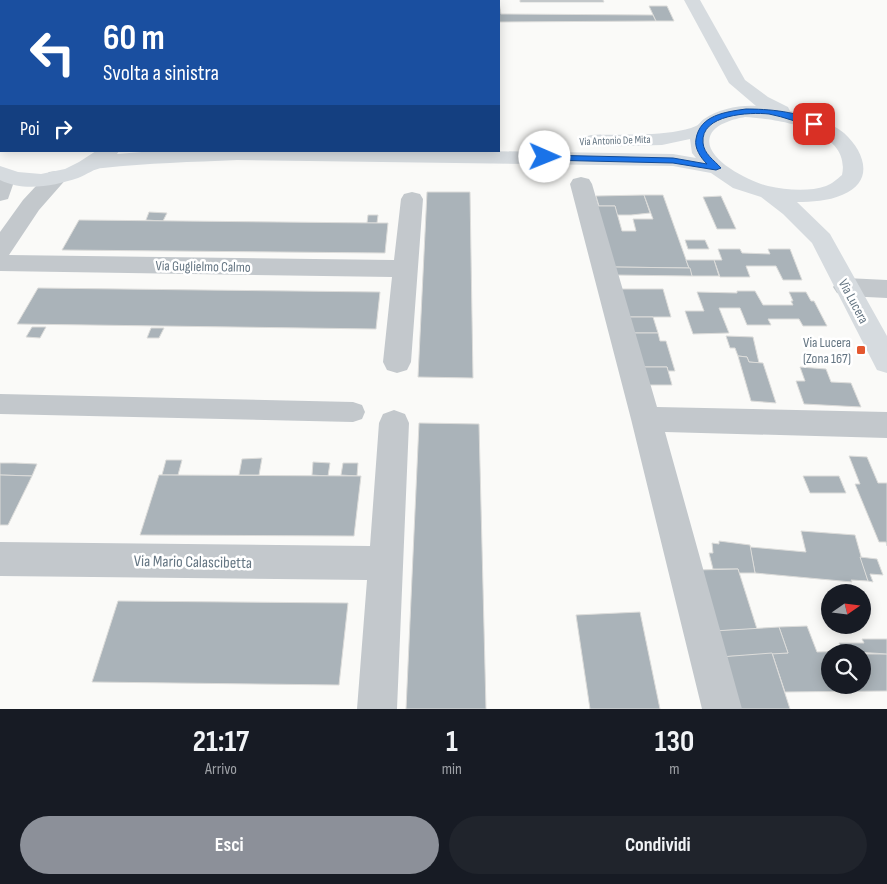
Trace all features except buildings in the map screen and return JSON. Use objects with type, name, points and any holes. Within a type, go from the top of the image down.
[{"type":"main road","points":[[692,0],[738,83],[761,101],[814,124],[833,135],[847,148],[854,162],[852,176],[836,190],[821,210],[822,239]]},
{"type":"main road","points":[[725,114],[736,98],[738,83]]},
{"type":"main road","points":[[792,116],[746,111],[725,114],[710,121],[701,131],[699,144],[705,158],[716,168],[742,184],[769,193],[796,196],[822,194],[836,190]]},
{"type":"main road","name":"Via Antonio De Mita","points":[[500,141],[579,142],[662,139],[701,131]]},
{"type":"main road","name":"Via Antonio De Mita","points":[[2,180],[43,180],[57,177],[86,168],[102,157],[237,154],[663,160],[716,168]]},
{"type":"main road","points":[[769,193],[791,209],[822,239]]},
{"type":"main road","name":"Via Lucera","points":[[822,239],[887,362]]},
{"type":"street","points":[[2,243],[31,205],[57,177]]},
{"type":"street","points":[[581,184],[646,419],[722,709]]},
{"type":"street","points":[[397,362],[412,199]]},
{"type":"street","name":"Via Guglielmo Calmo","points":[[0,263],[406,268]]},
{"type":"street","points":[[846,287],[887,289]]},
{"type":"street","points":[[0,404],[353,412]]},
{"type":"street","points":[[646,419],[887,425]]},
{"type":"street","points":[[377,709],[394,423]]},
{"type":"street","name":"Via Mario Calascibetta","points":[[0,559],[386,563]]},
{"type":"place","name":"Via Lucera (Zona 167)","points":[[861,350]]},
{"type":"route","points":[[545,157],[673,160],[716,168],[705,158],[699,144],[701,131],[710,121],[725,114],[746,111],[768,112],[792,116],[814,124]]}]
